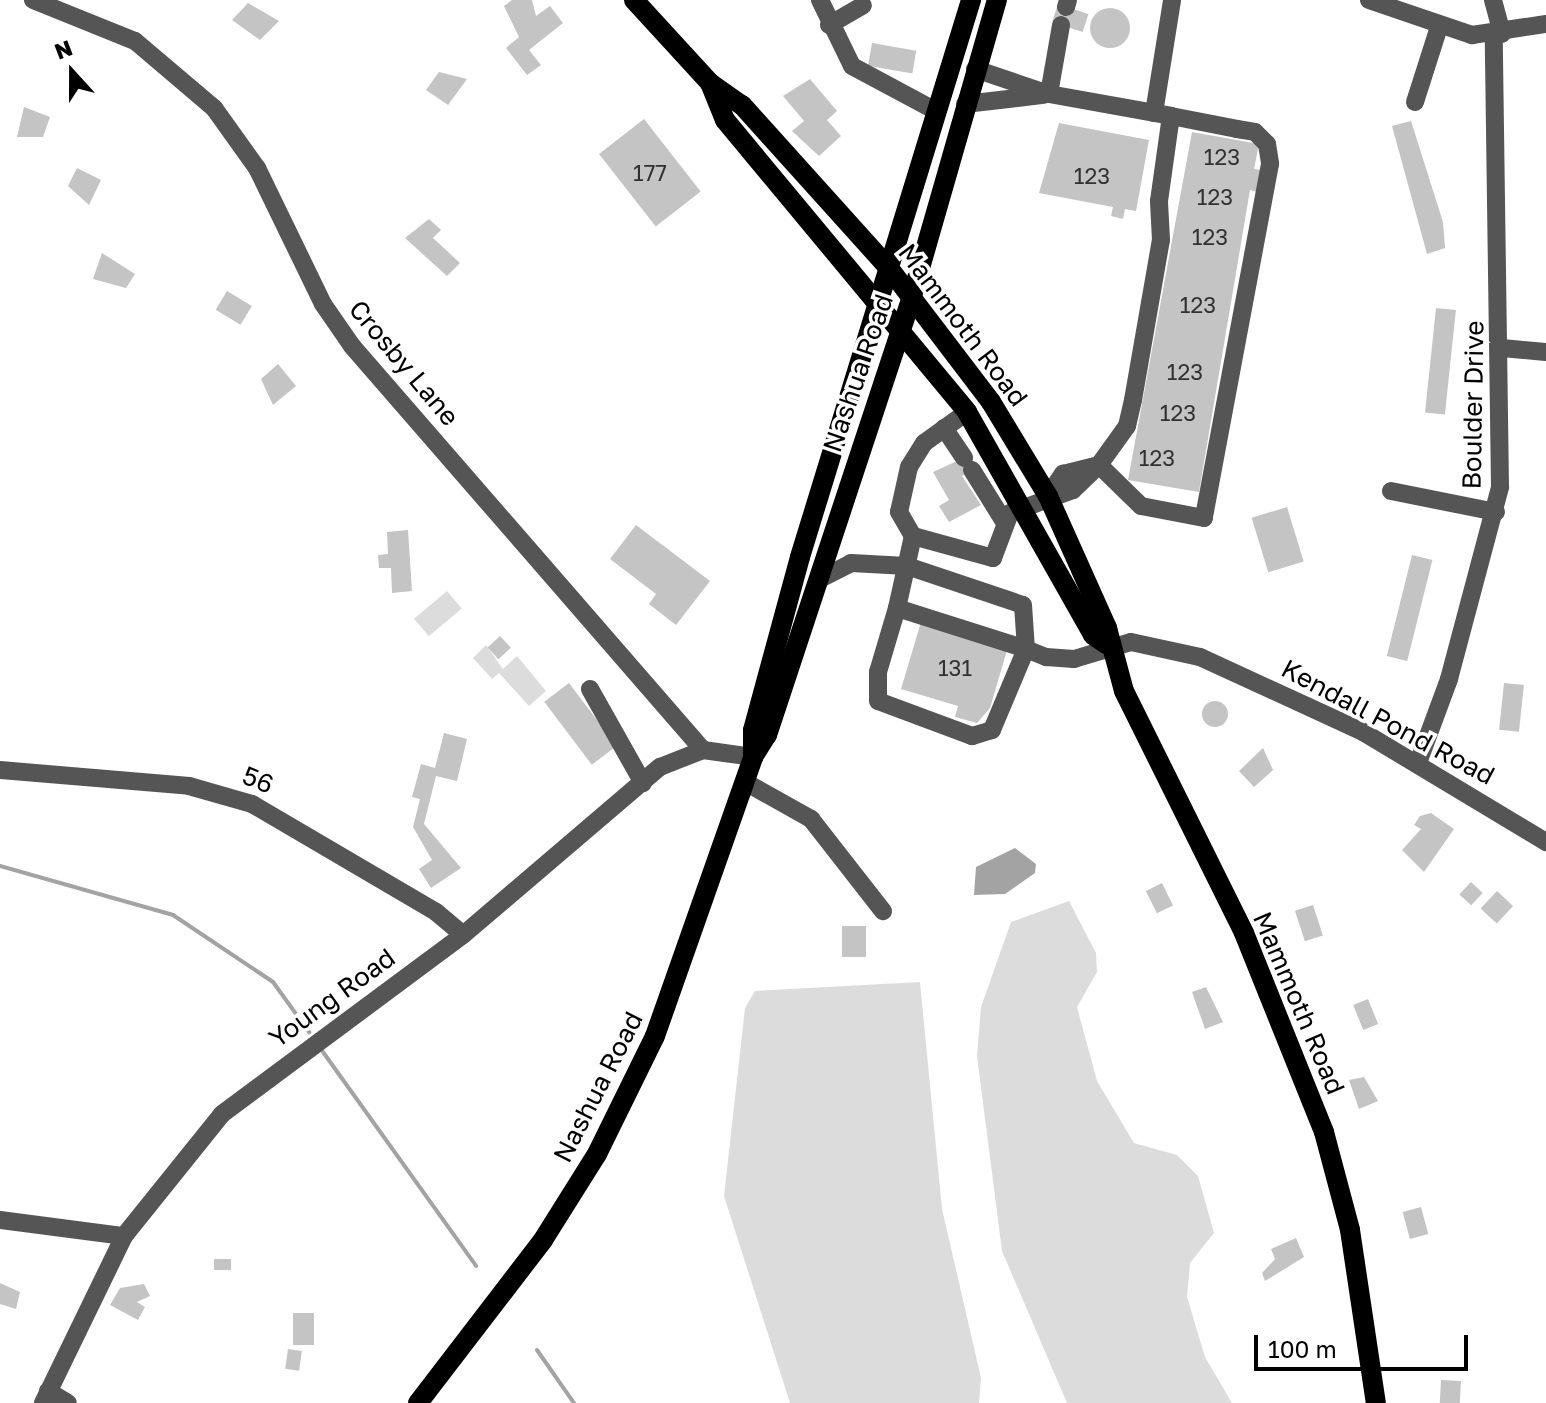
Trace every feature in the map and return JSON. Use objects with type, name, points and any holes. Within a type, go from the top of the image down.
[{"type":"main road","name":"Mammoth Road","points":[[634,0],[710,83],[742,105],[889,268],[912,296],[1048,496],[1107,628],[1106,644],[1244,933],[1324,1132],[1353,1244],[1376,1403]]},
{"type":"main road","name":"Nashua Road","points":[[418,1403],[524,1269],[597,1154],[655,1036],[753,757],[767,674],[876,297],[889,268],[971,0]]},
{"type":"main road","name":"Nashua Road","points":[[753,757],[767,735],[912,296],[997,0]]},
{"type":"main road","name":"Mammoth Road","points":[[710,83],[725,120],[876,297],[967,412],[1025,504],[1093,635],[1106,644]]},
{"type":"street","name":"Crosby Lane","points":[[33,0],[135,41],[214,108],[257,168],[323,304],[352,346],[703,750]]},
{"type":"street","points":[[820,0],[829,25],[865,77],[936,111]]},
{"type":"street","points":[[913,536],[993,558],[1005,523],[1025,504],[1048,496],[1063,474],[1099,465],[1127,426],[1158,267],[1163,115],[1172,0]]},
{"type":"street","points":[[1369,0],[1439,27],[1498,35],[1546,24]]},
{"type":"street","name":"Boulder Drive","points":[[1418,763],[1496,512],[1502,348],[1498,35],[1493,0]]},
{"type":"street","points":[[829,25],[863,5]]},
{"type":"street","points":[[1049,94],[1061,25]]},
{"type":"street","points":[[1415,102],[1439,27]]},
{"type":"street","points":[[975,69],[1049,94],[1255,132],[1270,153],[1204,518],[1141,506],[1099,465]]},
{"type":"street","points":[[965,104],[1049,94]]},
{"type":"street","points":[[1502,348],[1546,352]]},
{"type":"street","points":[[818,580],[851,563],[907,566],[1023,605],[1026,649],[992,730],[972,736],[878,701],[878,672],[897,608],[907,566],[913,536],[899,512],[909,467],[917,450],[967,412]]},
{"type":"street","points":[[944,428],[1005,523]]},
{"type":"street","points":[[1391,491],[1496,512]]},
{"type":"street","points":[[897,608],[1026,649],[1074,659],[1106,644]]},
{"type":"street","name":"Kendall Pond Road","points":[[1106,644],[1153,644],[1200,657],[1418,763],[1546,842]]},
{"type":"street","points":[[590,689],[643,783]]},
{"type":"street","points":[[703,750],[753,757]]},
{"type":"street","name":"Young Road","points":[[45,1397],[124,1236],[222,1114],[463,935],[643,783],[703,750]]},
{"type":"street","name":"56","points":[[0,770],[189,786],[252,804],[436,912],[463,935]]},
{"type":"street","points":[[745,782],[811,819],[883,911]]},
{"type":"street","points":[[0,1220],[124,1236]]},
{"type":"street","points":[[45,1397],[68,1403]]},
{"type":"shaded area","points":[[447,591],[462,609],[429,636],[414,619]]},
{"type":"shaded area","points":[[486,645],[503,669],[517,656],[546,691],[529,706],[499,673],[492,679],[473,658]]},
{"type":"shaded area","points":[[1015,848],[1036,864],[1035,873],[1005,894],[974,895],[976,867]]},
{"type":"shaded area","points":[[1069,901],[1096,953],[1097,972],[1077,1007],[1097,1081],[1134,1143],[1177,1155],[1198,1176],[1214,1233],[1190,1263],[1187,1297],[1205,1357],[1232,1403],[1067,1403],[1002,1251],[977,1056],[981,1007],[1011,922]]},
{"type":"shaded area","points":[[920,982],[942,1209],[981,1378],[979,1403],[790,1403],[724,1196],[745,1008],[755,991]]},
{"type":"building","points":[[512,0],[532,0],[536,16],[550,6],[563,23],[529,50],[541,65],[527,75],[506,48],[519,37],[504,6]]},
{"type":"building","points":[[248,3],[279,21],[260,40],[232,20]]},
{"type":"building","points":[[1058,4],[1088,14],[1083,32],[1052,22]]},
{"type":"building","points":[[1110,8],[1124,14],[1130,28],[1124,42],[1110,48],[1096,42],[1090,28],[1096,14]]},
{"type":"building","points":[[872,43],[916,51],[912,73],[868,66]]},
{"type":"building","points":[[439,72],[467,79],[448,105],[426,90]]},
{"type":"building","points":[[810,79],[837,111],[827,120],[841,136],[819,156],[792,131],[804,121],[783,96]]},
{"type":"building","points":[[24,107],[50,117],[43,137],[17,137]]},
{"type":"building","points":[[644,119],[701,191],[656,227],[599,154]]},
{"type":"building","points":[[1411,121],[1443,222],[1445,248],[1427,254],[1392,126]]},
{"type":"building","points":[[1059,123],[1149,140],[1136,211],[1125,209],[1123,219],[1111,216],[1113,207],[1039,193]]},
{"type":"building","points":[[1192,132],[1259,144],[1254,169],[1261,170],[1258,192],[1250,190],[1199,492],[1128,480]]},
{"type":"building","points":[[77,168],[101,180],[89,205],[68,186]]},
{"type":"building","points":[[429,219],[441,230],[433,238],[460,263],[447,276],[405,238]]},
{"type":"building","points":[[102,253],[135,274],[126,288],[93,279]]},
{"type":"building","points":[[227,291],[252,306],[241,325],[216,310]]},
{"type":"building","points":[[1436,308],[1456,310],[1445,415],[1425,412]]},
{"type":"building","points":[[278,364],[296,386],[273,405],[261,379]]},
{"type":"building","points":[[968,456],[975,468],[962,476],[981,505],[949,522],[939,506],[949,500],[933,472]]},
{"type":"building","points":[[1287,507],[1304,562],[1268,572],[1252,518]]},
{"type":"building","points":[[636,525],[710,581],[676,625],[649,604],[656,594],[610,559]]},
{"type":"building","points":[[408,530],[412,591],[392,593],[391,568],[379,568],[378,555],[388,554],[387,532]]},
{"type":"building","points":[[1412,555],[1432,560],[1407,661],[1387,656]]},
{"type":"building","points":[[921,622],[1008,647],[990,708],[977,723],[955,717],[958,706],[901,689]]},
{"type":"building","points":[[500,636],[511,648],[498,659],[488,648]]},
{"type":"building","points":[[569,683],[617,746],[592,765],[544,702]]},
{"type":"building","points":[[1504,683],[1524,685],[1519,732],[1499,730]]},
{"type":"building","points":[[1215,701],[1224,705],[1228,714],[1224,723],[1215,727],[1206,723],[1202,714],[1206,705]]},
{"type":"building","points":[[444,733],[467,739],[457,781],[436,776],[424,824],[461,868],[431,888],[419,869],[432,860],[413,827],[420,799],[412,797],[421,764],[435,768]]},
{"type":"building","points":[[1263,748],[1273,770],[1254,787],[1239,771]]},
{"type":"building","points":[[1431,813],[1454,829],[1424,872],[1402,850],[1421,829],[1414,825],[1420,816]]},
{"type":"building","points":[[1471,882],[1483,893],[1471,905],[1459,894]]},
{"type":"building","points":[[1162,883],[1173,905],[1157,913],[1146,891]]},
{"type":"building","points":[[1497,891],[1513,906],[1497,924],[1481,909]]},
{"type":"building","points":[[1313,905],[1323,935],[1305,941],[1295,911]]},
{"type":"building","points":[[842,926],[866,926],[866,957],[842,957]]},
{"type":"building","points":[[1206,987],[1223,1022],[1205,1029],[1192,992]]},
{"type":"building","points":[[1368,999],[1378,1024],[1363,1030],[1353,1005]]},
{"type":"building","points":[[1364,1077],[1378,1101],[1359,1109],[1349,1080]]},
{"type":"building","points":[[1421,1207],[1428,1234],[1410,1239],[1403,1212]]},
{"type":"building","points":[[1296,1238],[1304,1257],[1265,1281],[1262,1273],[1275,1259],[1271,1249]]},
{"type":"building","points":[[214,1259],[231,1259],[231,1270],[214,1270]]},
{"type":"building","points":[[0,1283],[20,1292],[16,1309],[0,1304]]},
{"type":"building","points":[[144,1284],[150,1296],[137,1302],[145,1307],[138,1320],[110,1305],[120,1288]]},
{"type":"building","points":[[293,1313],[314,1313],[314,1345],[293,1345]]},
{"type":"building","points":[[288,1349],[302,1351],[299,1371],[285,1369]]},
{"type":"building","points":[[1441,1380],[1461,1381],[1460,1403],[1440,1403]]},
{"type":"waterway","points":[[0,866],[173,915],[273,982],[309,1032]]},
{"type":"waterway","points":[[323,1052],[476,1266]]},
{"type":"waterway","points":[[537,1350],[574,1403]]}]
